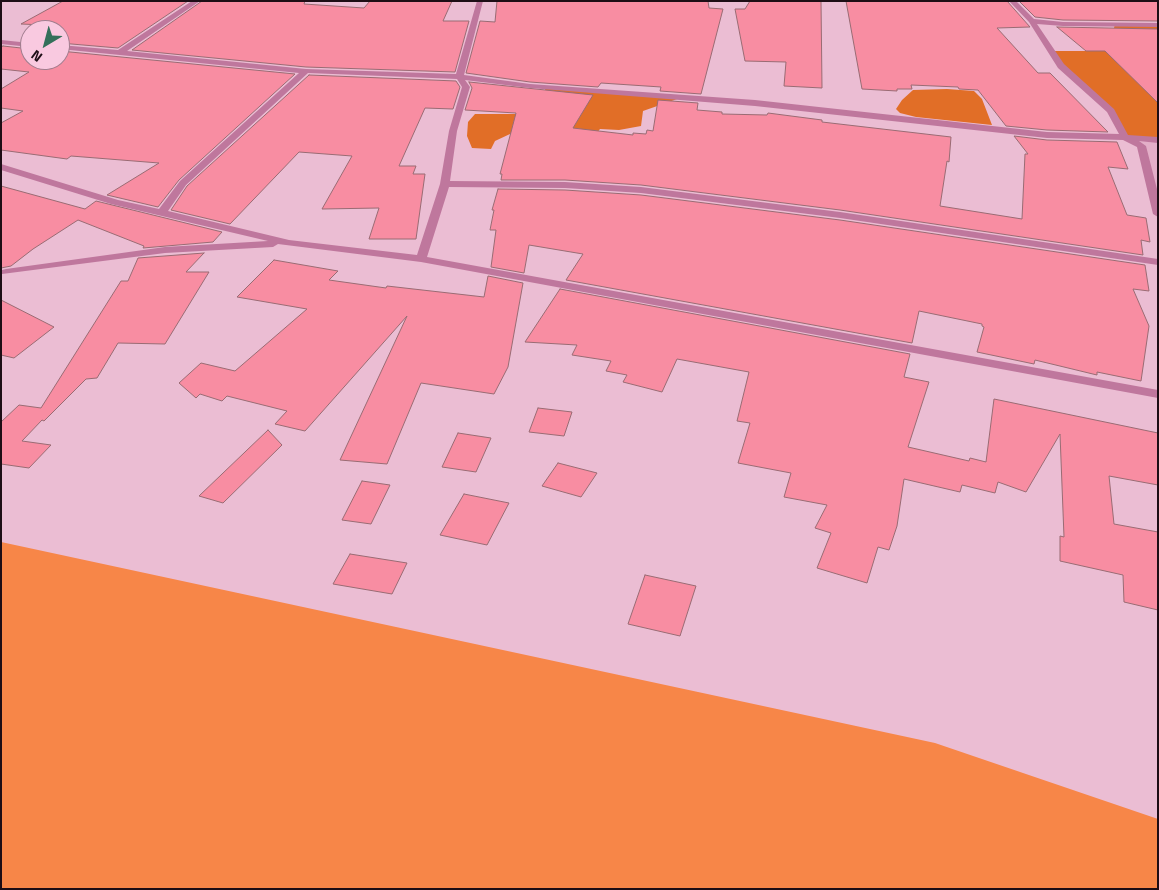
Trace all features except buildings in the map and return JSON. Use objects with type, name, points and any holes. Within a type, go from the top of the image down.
[{"type":"street","points":[[121,52],[197,1]]},
{"type":"street","points":[[459,78],[480,1]]},
{"type":"street","points":[[1012,1],[1032,21],[1061,66],[1111,111],[1125,137],[1141,146],[1158,214]]},
{"type":"street","points":[[1032,21],[1063,24],[1158,25]]},
{"type":"street","points":[[1,42],[20,44]]},
{"type":"street","points":[[70,48],[306,71],[459,78],[530,86],[755,103],[1047,135],[1125,137],[1158,140]]},
{"type":"street","points":[[162,212],[183,183],[306,71]]},
{"type":"street","points":[[421,258],[445,184],[453,131],[466,87],[459,78]]},
{"type":"street","points":[[1,167],[115,202],[289,243],[421,258],[1158,394]]},
{"type":"street","points":[[445,184],[565,185],[641,190],[840,215],[1158,262]]},
{"type":"street","points":[[6,272],[166,250],[289,243]]},
{"type":"shaded area","points":[[1115,24],[1158,25],[1158,140],[1125,137],[1111,111],[1061,66],[1052,51],[1111,51]]},
{"type":"shaded area","points":[[546,87],[680,98],[643,111],[641,126],[619,130],[600,129],[589,143],[532,134],[510,134],[495,141],[491,149],[472,148],[467,136],[468,122],[475,114],[529,114],[540,104]]},
{"type":"shaded area","points":[[947,89],[974,91],[982,99],[992,125],[916,117],[900,113],[896,109],[902,100],[913,90]]},
{"type":"shaded area","points":[[1125,137],[1158,140],[1158,214],[1141,146]]},
{"type":"shaded area","points":[[1,542],[935,743],[1158,819],[1158,889],[1,889]]}]
